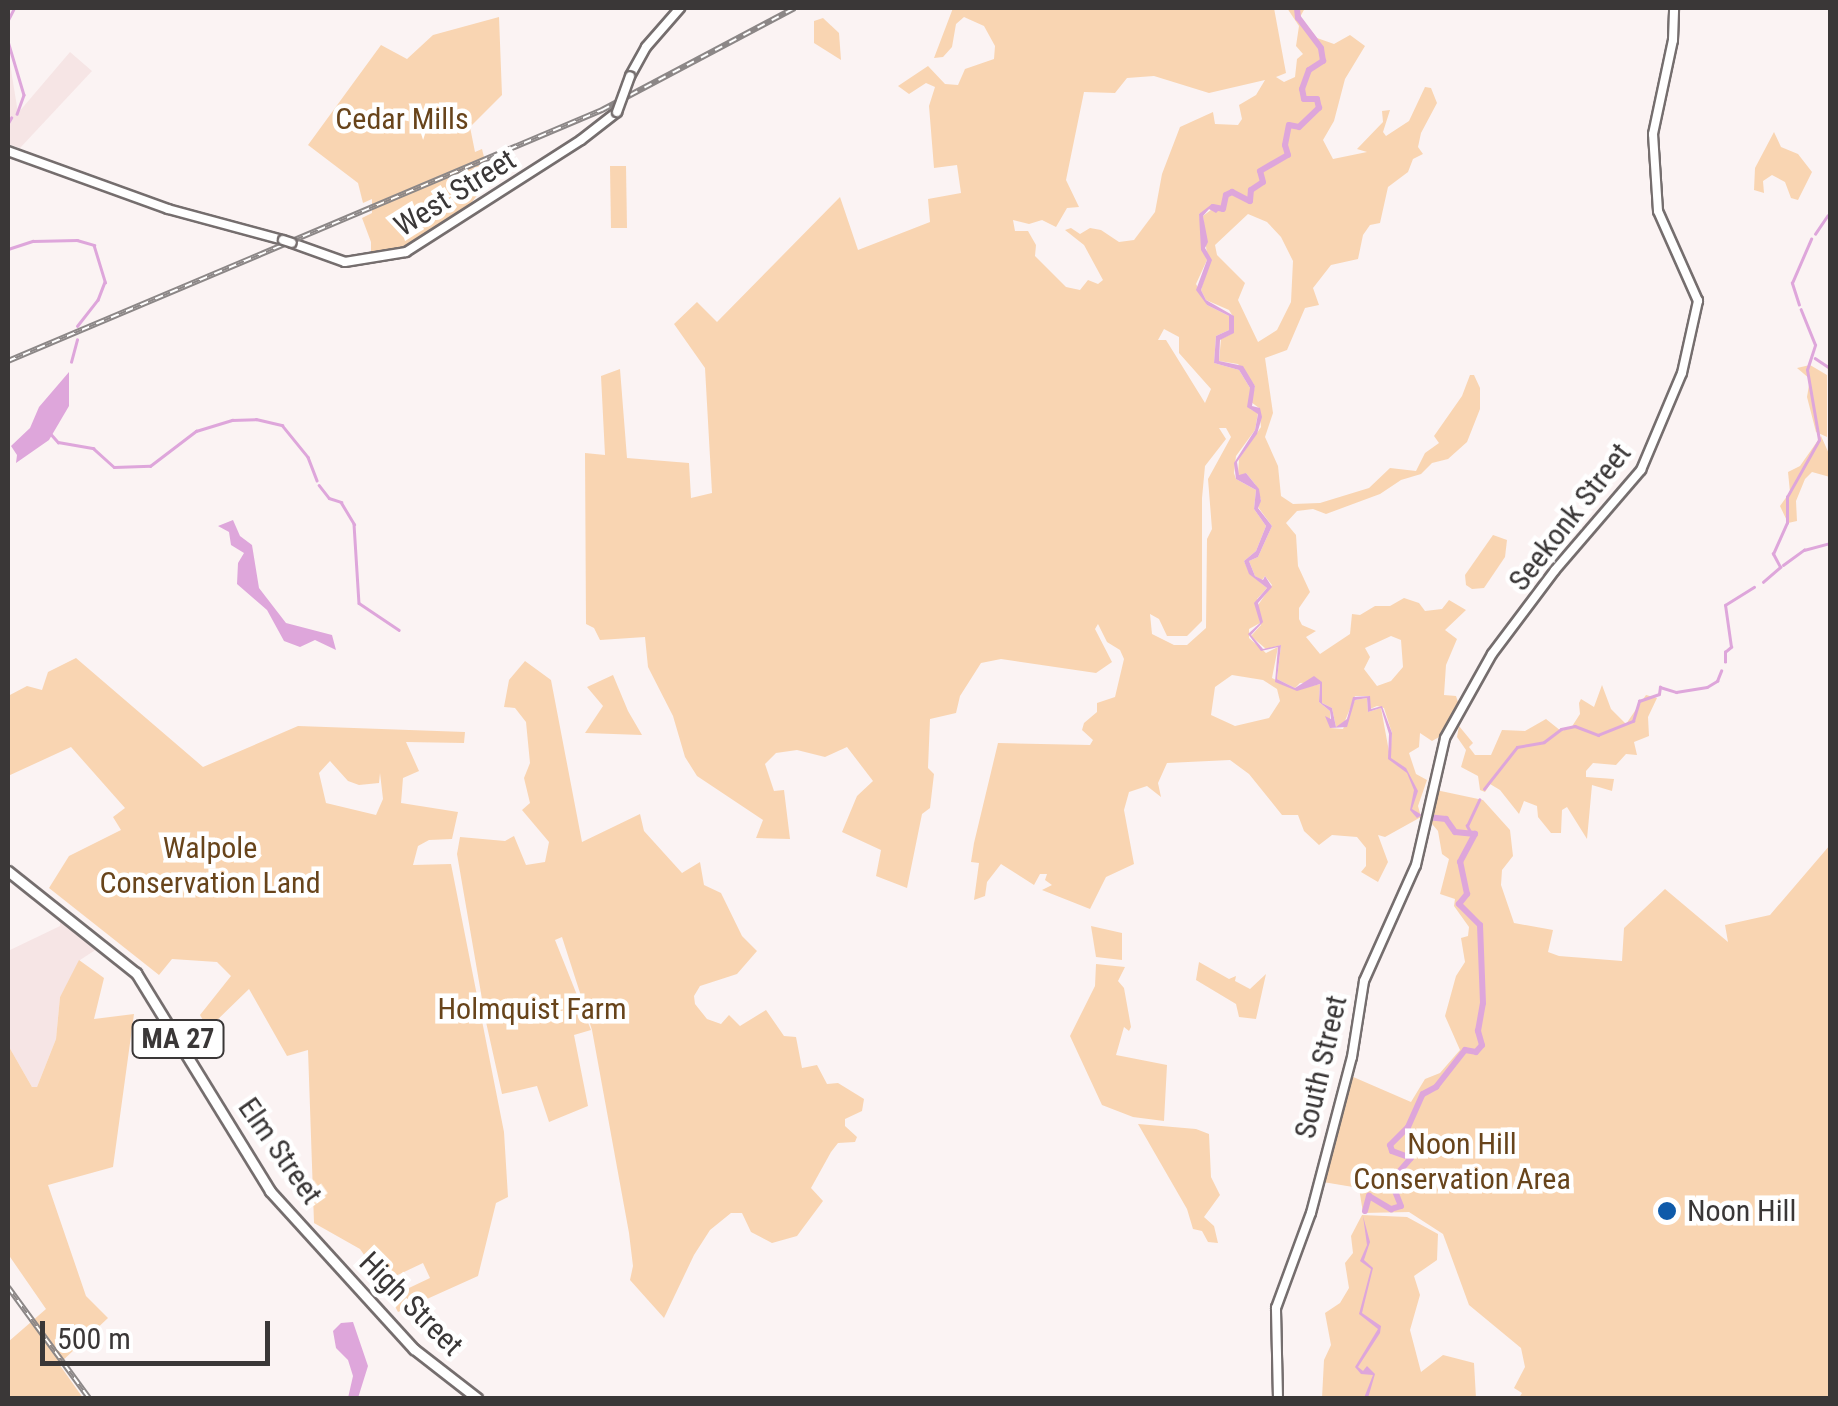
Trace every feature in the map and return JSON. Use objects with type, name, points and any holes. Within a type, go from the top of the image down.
[{"type":"main road","name":"West Street","points":[[8,150],[183,213],[288,241],[345,262],[406,252],[595,132],[617,112],[646,47],[680,8]]},
{"type":"main road","name":"Seekonk Street","points":[[1441,751],[1492,654],[1555,570],[1641,470],[1682,374],[1697,320],[1698,301],[1658,211],[1653,134],[1673,40],[1674,8]]},
{"type":"main road","name":"South Street","points":[[1278,1398],[1274,1331],[1278,1300],[1311,1213],[1352,1057],[1364,981],[1410,881],[1441,751]]},
{"type":"main road","name":"Elm Street","points":[[8,870],[136,973],[270,1191],[314,1240]]},
{"type":"main road","name":"High Street","points":[[314,1240],[414,1349],[477,1398]]},
{"type":"shaded area","points":[[8,51],[18,113],[70,52],[92,71],[20,148],[8,144]]},
{"type":"shaded area","points":[[1212,204],[1219,210],[1216,213],[1209,209],[1203,216],[1208,242],[1205,248],[1212,260],[1201,290],[1206,300],[1234,316],[1234,333],[1220,340],[1219,361],[1243,366],[1255,386],[1252,406],[1260,408],[1262,417],[1257,434],[1237,462],[1239,475],[1246,473],[1259,489],[1258,508],[1272,526],[1258,557],[1249,561],[1255,576],[1263,580],[1265,576],[1272,587],[1258,603],[1263,622],[1251,635],[1263,649],[1281,645],[1277,679],[1295,688],[1314,676],[1322,682],[1322,703],[1332,708],[1336,727],[1347,719],[1353,697],[1370,696],[1371,709],[1382,706],[1392,733],[1391,758],[1406,768],[1418,791],[1412,809],[1422,815],[1417,818],[1410,810],[1414,790],[1407,773],[1388,759],[1389,734],[1381,708],[1368,712],[1367,698],[1355,700],[1347,727],[1330,728],[1325,716],[1331,719],[1330,711],[1319,702],[1320,684],[1297,691],[1275,682],[1278,647],[1261,651],[1248,634],[1260,623],[1254,603],[1267,588],[1249,574],[1244,561],[1256,551],[1266,526],[1254,509],[1256,490],[1236,479],[1234,463],[1255,430],[1258,414],[1247,407],[1250,388],[1239,370],[1214,363],[1216,336],[1229,330],[1229,316],[1207,305],[1196,290],[1207,260],[1201,250],[1199,214]]},
{"type":"shaded area","points":[[69,372],[69,406],[49,440],[16,463],[17,455],[11,446],[30,428],[39,407]]},
{"type":"shaded area","points":[[233,520],[240,536],[252,545],[259,588],[286,623],[332,635],[336,650],[315,640],[300,647],[284,641],[267,610],[237,584],[238,563],[244,553],[231,545],[229,532],[218,526]]},
{"type":"shaded area","points":[[60,916],[100,947],[80,960],[60,997],[56,1039],[37,1087],[32,1087],[8,1045],[8,951],[60,926]]},
{"type":"shaded area","points":[[1363,1216],[1370,1242],[1364,1260],[1373,1268],[1362,1313],[1381,1326],[1358,1367],[1363,1371],[1367,1366],[1375,1374],[1368,1398],[1364,1398],[1373,1375],[1361,1374],[1355,1367],[1378,1329],[1359,1314],[1371,1269],[1360,1261],[1367,1245]]},
{"type":"shaded area","points":[[353,1322],[368,1366],[358,1398],[348,1398],[353,1376],[348,1360],[336,1348],[333,1331],[341,1323]]},
{"type":"green space","points":[[953,8],[1274,8],[1286,73],[1276,77],[1284,82],[1295,77],[1297,59],[1303,54],[1296,46],[1299,26],[1287,8],[1305,8],[1300,17],[1317,38],[1334,44],[1350,35],[1365,46],[1345,79],[1334,121],[1323,140],[1333,159],[1367,152],[1357,149],[1383,122],[1382,111],[1390,110],[1383,132],[1386,136],[1409,121],[1425,87],[1431,88],[1437,103],[1421,133],[1418,147],[1423,154],[1413,159],[1408,172],[1388,187],[1380,223],[1370,225],[1363,235],[1358,259],[1331,265],[1313,288],[1319,305],[1305,308],[1287,350],[1265,358],[1273,413],[1265,437],[1278,466],[1281,496],[1293,504],[1320,503],[1369,488],[1390,468],[1416,471],[1425,453],[1439,443],[1434,436],[1462,396],[1470,375],[1474,375],[1480,388],[1480,409],[1467,442],[1448,459],[1432,463],[1421,474],[1401,480],[1380,494],[1326,514],[1313,509],[1297,511],[1286,523],[1296,535],[1298,566],[1310,592],[1299,608],[1299,619],[1302,625],[1316,631],[1306,637],[1320,654],[1350,634],[1352,614],[1360,615],[1375,606],[1390,606],[1404,598],[1419,603],[1425,611],[1442,609],[1449,600],[1466,610],[1445,630],[1457,639],[1446,665],[1444,695],[1456,696],[1458,702],[1441,736],[1432,741],[1420,733],[1419,747],[1409,753],[1416,774],[1427,780],[1418,806],[1421,817],[1385,837],[1378,835],[1388,862],[1378,882],[1361,872],[1366,866],[1366,848],[1357,837],[1332,835],[1319,845],[1304,831],[1298,815],[1282,815],[1249,774],[1230,760],[1167,763],[1158,783],[1161,797],[1147,786],[1129,792],[1124,810],[1134,864],[1106,877],[1090,909],[1042,890],[1052,885],[1045,880],[1047,874],[1040,874],[1034,885],[1001,864],[987,882],[985,896],[974,900],[979,863],[971,862],[998,743],[1090,745],[1093,740],[1082,730],[1084,723],[1097,712],[1097,703],[1115,697],[1124,659],[1120,650],[1107,642],[1098,624],[1095,629],[1112,662],[1096,673],[1001,659],[981,663],[960,696],[956,713],[930,719],[928,768],[934,774],[930,808],[922,814],[907,888],[876,876],[881,850],[842,832],[857,796],[873,781],[847,747],[825,757],[797,750],[776,753],[765,764],[774,791],[784,790],[790,839],[756,838],[763,820],[697,776],[685,757],[673,716],[648,667],[645,637],[600,640],[594,628],[586,624],[585,453],[605,455],[601,376],[620,369],[627,458],[689,463],[691,498],[712,493],[705,368],[674,324],[697,302],[717,322],[840,197],[858,250],[930,222],[928,199],[961,193],[957,165],[934,168],[929,106],[935,87],[926,83],[909,94],[898,86],[928,66],[945,84],[958,85],[965,69],[994,59],[995,46],[984,26],[964,17],[956,24],[952,47],[943,57],[934,58]],"holes":[[[1154,76],[1209,93],[1265,80],[1256,95],[1239,105],[1242,119],[1238,125],[1215,124],[1213,112],[1180,127],[1162,174],[1155,212],[1134,240],[1119,242],[1090,228],[1080,234],[1071,228],[1065,230],[1084,245],[1103,280],[1098,284],[1088,280],[1080,290],[1066,287],[1035,256],[1036,245],[1028,231],[1015,231],[1013,220],[1029,224],[1042,220],[1056,227],[1067,208],[1079,207],[1066,180],[1084,92],[1115,93],[1127,78]],[[1216,206],[1203,216],[1208,266],[1201,290],[1206,300],[1229,310],[1234,318],[1231,334],[1221,339],[1219,361],[1238,364],[1255,386],[1251,402],[1259,408],[1261,427],[1239,459],[1238,474],[1243,477],[1246,473],[1255,484],[1261,500],[1258,507],[1272,526],[1258,557],[1249,561],[1255,576],[1262,580],[1265,576],[1272,585],[1258,605],[1261,625],[1251,636],[1266,649],[1281,645],[1277,679],[1295,688],[1300,683],[1322,682],[1322,703],[1332,708],[1336,727],[1343,726],[1355,696],[1370,696],[1370,709],[1377,706],[1384,708],[1392,733],[1390,757],[1381,708],[1368,712],[1367,698],[1355,700],[1343,729],[1330,728],[1330,711],[1319,702],[1320,684],[1296,690],[1272,678],[1278,647],[1266,653],[1249,638],[1249,629],[1260,623],[1257,599],[1267,588],[1250,574],[1244,561],[1256,551],[1266,526],[1254,509],[1256,490],[1236,479],[1234,473],[1236,456],[1255,430],[1258,413],[1250,409],[1250,388],[1239,370],[1214,363],[1216,336],[1229,330],[1229,316],[1207,305],[1196,284],[1207,260],[1199,214]],[[1248,214],[1267,222],[1281,237],[1293,261],[1291,302],[1277,330],[1258,342],[1238,300],[1245,283],[1217,255],[1215,245]],[[1164,329],[1179,337],[1179,353],[1211,389],[1205,403],[1166,340],[1158,340]],[[1219,428],[1226,428],[1231,437],[1208,479],[1212,529],[1207,539],[1206,628],[1187,645],[1174,645],[1152,634],[1150,614],[1159,619],[1167,636],[1187,636],[1202,621],[1205,466],[1226,439]],[[1391,636],[1401,640],[1403,667],[1391,681],[1377,686],[1364,669],[1370,657],[1365,648]],[[1232,675],[1263,680],[1277,689],[1280,701],[1269,718],[1235,726],[1211,715],[1215,687]]]},
{"type":"green space","name":"Cedar Mills","points":[[499,17],[502,95],[470,127],[475,152],[482,149],[487,169],[481,190],[455,225],[423,245],[371,258],[371,242],[362,218],[372,213],[372,199],[363,203],[358,183],[308,145],[381,45],[407,59],[433,35]]},
{"type":"green space","points":[[823,18],[839,33],[841,60],[814,43],[814,21]]},
{"type":"green space","points":[[1774,132],[1781,147],[1798,154],[1812,172],[1798,200],[1791,198],[1785,182],[1772,175],[1763,181],[1764,193],[1754,190],[1755,168]]},
{"type":"green space","points":[[610,166],[626,166],[627,228],[611,228]]},
{"type":"green space","points":[[1810,365],[1827,375],[1827,437],[1816,432],[1807,397],[1810,379],[1797,368]]},
{"type":"green space","points":[[1821,436],[1830,456],[1830,477],[1812,472],[1805,479],[1796,501],[1797,521],[1788,523],[1780,506],[1790,492],[1788,472],[1800,466]]},
{"type":"green space","points":[[1493,535],[1507,540],[1505,557],[1484,588],[1472,589],[1466,585],[1465,575]]},
{"type":"green space","name":"Walpole Conservation Land","points":[[76,658],[203,767],[298,726],[465,732],[464,743],[406,742],[419,771],[403,778],[401,803],[458,812],[452,839],[429,840],[418,846],[413,865],[451,864],[504,1132],[508,1197],[496,1203],[478,1276],[398,1312],[390,1297],[430,1278],[423,1263],[383,1282],[360,1249],[314,1223],[308,1050],[287,1056],[249,989],[211,1026],[204,1022],[200,1015],[231,976],[217,962],[172,959],[159,975],[49,888],[69,856],[121,830],[113,817],[125,808],[71,747],[8,776],[8,696],[27,686],[42,690],[48,672]],"holes":[[[330,761],[348,781],[359,785],[379,783],[380,773],[383,799],[376,815],[326,803],[319,773]]]},
{"type":"green space","name":"Holmquist Farm","points":[[525,661],[551,680],[582,842],[640,814],[644,831],[682,873],[700,862],[704,885],[721,893],[742,936],[757,951],[737,974],[700,986],[694,996],[695,1004],[707,1019],[721,1024],[729,1015],[740,1026],[766,1010],[784,1036],[796,1037],[802,1068],[817,1065],[827,1084],[838,1083],[864,1099],[862,1111],[845,1119],[845,1126],[857,1137],[855,1142],[838,1143],[831,1152],[811,1188],[823,1201],[797,1236],[772,1243],[751,1232],[742,1213],[731,1213],[710,1230],[694,1255],[664,1318],[630,1280],[633,1266],[629,1233],[592,1030],[562,937],[555,940],[591,1030],[574,1035],[588,1106],[549,1122],[537,1086],[502,1094],[486,1022],[457,854],[460,837],[505,841],[514,836],[526,865],[545,862],[549,842],[522,810],[530,803],[524,778],[530,763],[526,722],[515,708],[504,707],[509,680]]},
{"type":"green space","points":[[613,675],[642,735],[585,733],[603,706],[587,687]]},
{"type":"green space","points":[[1602,685],[1611,709],[1626,724],[1646,695],[1657,698],[1648,717],[1649,736],[1634,742],[1637,755],[1626,754],[1616,765],[1593,763],[1586,771],[1586,777],[1614,779],[1612,791],[1592,785],[1587,839],[1567,807],[1562,810],[1561,833],[1551,833],[1538,817],[1537,806],[1524,801],[1519,814],[1500,790],[1490,784],[1485,792],[1480,790],[1478,776],[1461,767],[1466,750],[1457,737],[1459,726],[1473,743],[1469,747],[1475,755],[1491,755],[1502,730],[1525,731],[1546,719],[1561,731],[1571,728],[1580,714],[1581,699],[1594,707]]},
{"type":"green space","name":"Noon Hill Conservation Area","points":[[1436,790],[1483,800],[1510,830],[1513,856],[1502,870],[1501,885],[1514,923],[1553,930],[1548,952],[1559,956],[1622,961],[1624,928],[1665,889],[1728,942],[1725,925],[1770,915],[1830,845],[1830,1398],[1519,1398],[1522,1393],[1514,1388],[1525,1367],[1521,1348],[1469,1305],[1443,1234],[1409,1212],[1363,1213],[1359,1188],[1323,1182],[1339,1105],[1351,1076],[1411,1102],[1425,1079],[1440,1073],[1460,1050],[1445,1016],[1456,976],[1465,962],[1461,938],[1468,936],[1469,927],[1454,906],[1455,899],[1440,894],[1449,859],[1442,854],[1438,831],[1428,819]]},
{"type":"green space","points":[[1091,926],[1122,933],[1122,960],[1096,957]]},
{"type":"green space","points":[[79,960],[104,978],[94,1019],[134,1014],[113,1167],[48,1185],[86,1296],[108,1318],[59,1364],[83,1398],[8,1398],[8,1342],[46,1309],[8,1254],[8,1045],[32,1087],[37,1087],[56,1039],[60,997]]},
{"type":"green space","points":[[1199,962],[1229,979],[1236,976],[1235,981],[1250,989],[1266,974],[1256,1019],[1239,1017],[1236,1004],[1196,980]]},
{"type":"green space","points":[[1096,964],[1125,967],[1118,981],[1124,988],[1131,1027],[1129,1031],[1124,1027],[1116,1055],[1167,1065],[1164,1121],[1133,1117],[1102,1105],[1070,1036],[1095,986]]},
{"type":"green space","points":[[1138,1124],[1196,1129],[1209,1134],[1211,1177],[1220,1195],[1204,1217],[1214,1226],[1218,1243],[1208,1242],[1202,1231],[1193,1229],[1187,1209]]},
{"type":"green space","points":[[1362,1215],[1407,1217],[1438,1234],[1437,1260],[1414,1276],[1420,1295],[1410,1330],[1421,1372],[1443,1355],[1474,1363],[1476,1398],[1367,1398],[1369,1390],[1364,1398],[1322,1398],[1324,1360],[1331,1345],[1325,1313],[1340,1303],[1349,1288],[1345,1263],[1353,1253],[1351,1236]]},
{"type":"waterway","points":[[8,20],[14,8]]},
{"type":"waterway","points":[[1213,207],[1223,209],[1226,195],[1232,192],[1250,201],[1251,190],[1263,182],[1260,171],[1288,155],[1285,145],[1289,125],[1299,127],[1319,108],[1317,99],[1304,99],[1302,89],[1309,70],[1323,61],[1321,48],[1298,18],[1297,8]]},
{"type":"waterway","points":[[8,41],[24,95],[17,114]]},
{"type":"waterway","points":[[8,123],[11,118]]},
{"type":"waterway","points":[[1815,234],[1827,216]]},
{"type":"waterway","points":[[1799,305],[1792,283],[1811,239]]},
{"type":"waterway","points":[[8,249],[33,241],[77,240],[94,245],[105,282],[98,300],[78,326]]},
{"type":"waterway","points":[[1763,582],[1780,567],[1773,554],[1787,523],[1787,497],[1819,440],[1807,370],[1815,345],[1801,310]]},
{"type":"waterway","points":[[71,362],[77,340]]},
{"type":"waterway","points":[[1815,358],[1830,368]]},
{"type":"waterway","points":[[51,434],[58,442],[93,448],[114,467],[150,466],[196,431],[232,420],[256,419],[282,425],[308,457],[317,480]]},
{"type":"waterway","points":[[319,485],[329,498],[341,502],[354,524],[359,603],[399,630]]},
{"type":"waterway","points":[[1783,565],[1804,550],[1830,543]]},
{"type":"waterway","points":[[1725,662],[1725,652],[1731,647],[1725,605],[1754,587]]},
{"type":"waterway","points":[[1484,789],[1517,747],[1544,742],[1561,729],[1575,726],[1598,735],[1633,721],[1639,701],[1659,694],[1660,687],[1676,692],[1707,687],[1717,681],[1721,671]]},
{"type":"waterway","points":[[1470,832],[1467,826],[1479,800]]},
{"type":"waterway","points":[[1365,1211],[1369,1196],[1391,1209],[1401,1206],[1391,1181],[1411,1158],[1392,1151],[1390,1145],[1408,1127],[1423,1094],[1436,1087],[1465,1050],[1476,1052],[1482,1045],[1478,1031],[1483,1003],[1480,925],[1459,904],[1467,894],[1460,862],[1475,834],[1455,832],[1446,819],[1427,817]]},
{"type":"railway","points":[[8,361],[602,110],[795,8]]},
{"type":"railway","points":[[8,1287],[89,1398]]},
{"type":"place","name":"Noon Hill","points":[[1667,1211]]}]
